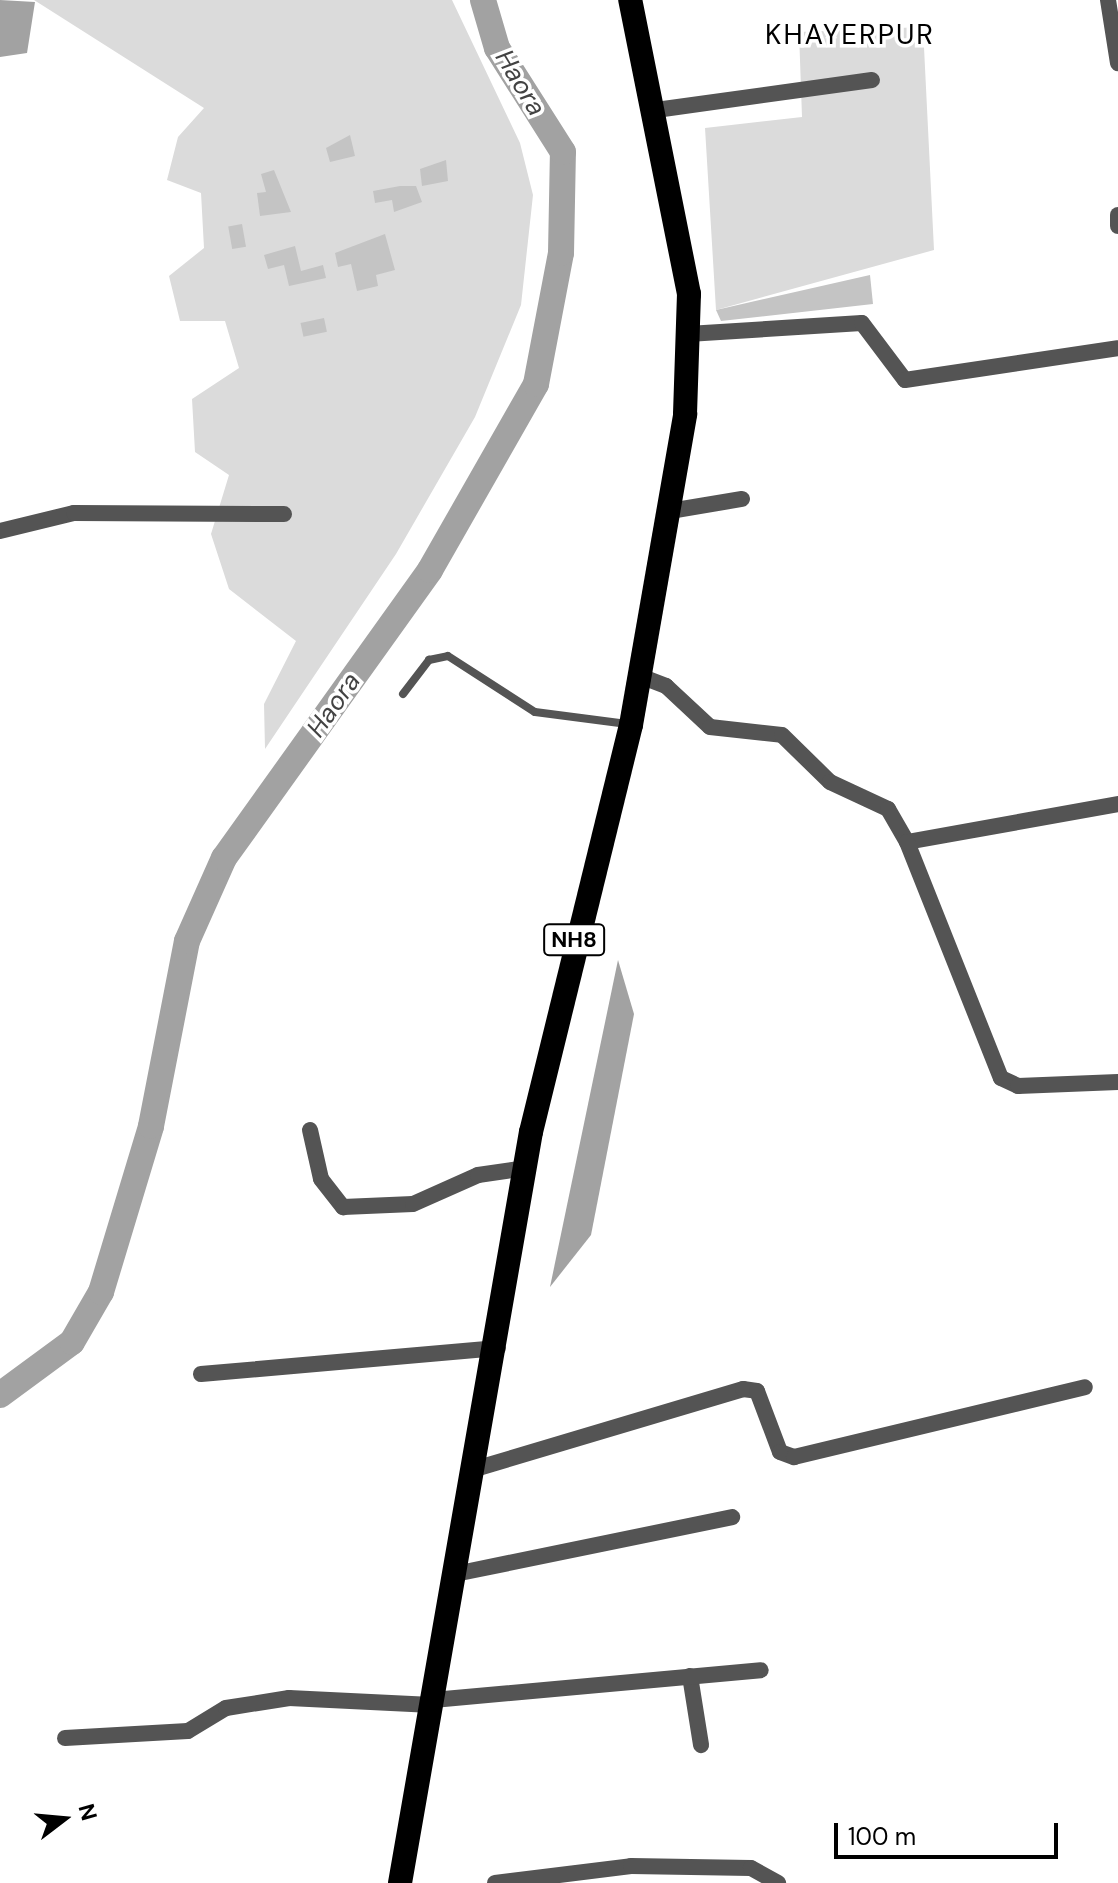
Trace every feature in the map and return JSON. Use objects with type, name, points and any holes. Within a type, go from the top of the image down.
[{"type":"highway","name":"NH8","points":[[400,1883],[498,1348],[526,1168],[571,952],[631,725],[670,511],[688,334],[689,294],[656,110],[630,0]]},
{"type":"street","points":[[1108,0],[1118,63]]},
{"type":"street","points":[[656,110],[872,80]]},
{"type":"street","points":[[1118,215],[1118,226]]},
{"type":"street","points":[[688,334],[862,323],[905,380],[1118,348]]},
{"type":"street","points":[[670,511],[742,499]]},
{"type":"street","points":[[0,531],[74,513],[284,514]]},
{"type":"street","points":[[640,676],[666,686],[710,727],[782,735],[830,782],[888,809],[907,842],[1001,1078],[1018,1086],[1118,1082]]},
{"type":"street","points":[[907,842],[1118,804]]},
{"type":"street","points":[[310,1130],[321,1179],[343,1207],[413,1204],[478,1175],[526,1168]]},
{"type":"street","points":[[201,1374],[498,1348]]},
{"type":"street","points":[[475,1469],[743,1389],[757,1391],[780,1452],[794,1457],[1085,1387]]},
{"type":"street","points":[[455,1574],[732,1517]]},
{"type":"street","points":[[65,1738],[178,1733],[226,1708],[289,1698],[432,1703],[761,1670]]},
{"type":"street","points":[[690,1676],[701,1745]]},
{"type":"street","points":[[495,1883],[631,1866],[751,1868],[778,1883]]},
{"type":"lane","points":[[403,694],[429,660],[448,656],[535,712],[631,725]]},
{"type":"shaded area","points":[[0,0],[35,2],[27,53],[0,57]]},
{"type":"shaded area","points":[[34,0],[452,0],[520,143],[533,195],[521,305],[475,417],[396,554],[265,749],[264,704],[296,641],[229,589],[211,534],[229,475],[195,452],[192,399],[239,368],[225,321],[180,321],[169,276],[204,248],[201,193],[167,180],[178,137],[204,108]]},
{"type":"shaded area","points":[[923,27],[934,250],[716,310],[705,128],[802,117],[799,32]]},
{"type":"shaded area","points":[[618,960],[634,1014],[591,1235],[550,1287]]},
{"type":"building","points":[[350,135],[355,156],[330,162],[326,148]]},
{"type":"building","points":[[446,160],[448,181],[422,186],[420,169]]},
{"type":"building","points":[[274,170],[291,212],[260,216],[257,193],[266,192],[261,174]]},
{"type":"building","points":[[416,186],[422,202],[394,212],[392,200],[375,203],[373,191]]},
{"type":"building","points":[[242,224],[246,247],[232,249],[228,226]]},
{"type":"building","points":[[385,234],[395,270],[376,275],[378,286],[357,291],[351,264],[338,267],[335,253]]},
{"type":"building","points":[[295,246],[301,271],[323,265],[326,278],[289,286],[284,265],[268,269],[264,255]]},
{"type":"building","points":[[870,275],[873,304],[721,321],[716,310]]},
{"type":"building","points":[[324,318],[327,332],[303,337],[301,323]]},
{"type":"waterway","name":"Haora","points":[[0,1395],[72,1342],[101,1292],[151,1126],[187,941],[224,858],[430,570],[536,384],[561,253],[563,152],[497,48],[483,0]]},
{"type":"district","name":"KHAYERPUR","points":[[850,35]]}]
